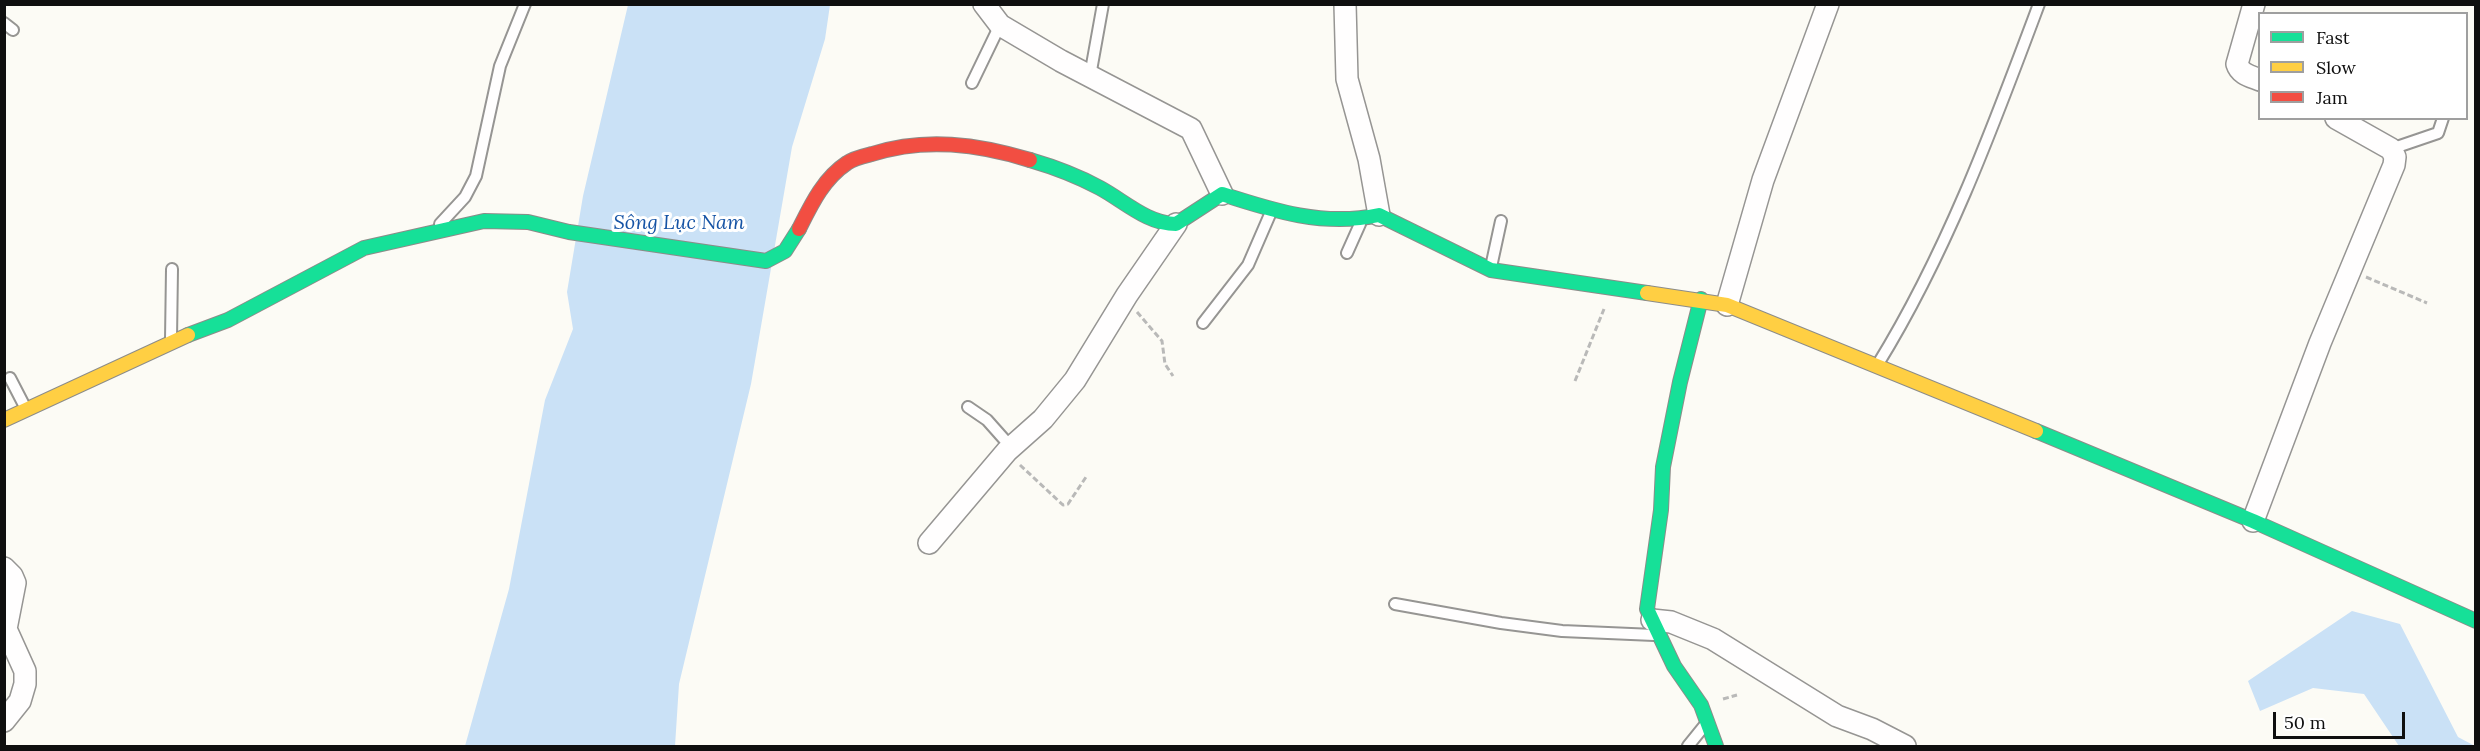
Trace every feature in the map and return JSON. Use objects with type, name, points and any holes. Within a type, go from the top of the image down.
[{"type":"street","points":[[984,4],[1000,25],[1191,129],[1222,194],[1272,209],[1332,222],[1370,218],[1491,270],[1701,299],[1727,305],[1878,364],[2253,521],[2475,621]]},
{"type":"street","points":[[1345,4],[1347,80],[1369,159],[1370,218]]},
{"type":"street","points":[[1727,305],[1763,180],[1828,4]]},
{"type":"street","points":[[2254,4],[2237,64],[2239,70],[2258,80]]},
{"type":"street","points":[[2253,521],[2350,270],[2394,165],[2395,157],[2391,149],[2340,120]]},
{"type":"street","points":[[4,420],[171,342],[228,320],[364,248],[484,221],[528,222],[569,232],[766,261],[778,259],[786,251],[814,195],[845,164],[879,150],[922,142],[959,146],[1040,162],[1093,185],[1157,221],[1176,224]]},
{"type":"street","points":[[929,543],[1009,449],[1043,419],[1075,381],[1127,295],[1176,224],[1222,194]]},
{"type":"street","points":[[1701,299],[1680,382],[1663,467],[1661,510],[1648,582],[1647,609],[1655,628],[1701,705],[1716,747]]},
{"type":"street","points":[[4,568],[12,576],[15,584],[6,634],[25,670],[26,684],[20,701],[4,721]]},
{"type":"street","points":[[1655,628],[1671,622],[1713,639],[1837,716],[1872,729],[1905,747]]},
{"type":"lane","points":[[433,234],[472,186],[500,66],[525,4]]},
{"type":"lane","points":[[1090,76],[1103,4]]},
{"type":"lane","points":[[1878,364],[1911,310],[1931,267],[1990,135],[2039,4]]},
{"type":"lane","points":[[972,83],[1000,25]]},
{"type":"lane","points":[[2391,149],[2438,134],[2442,120]]},
{"type":"lane","points":[[1203,323],[1248,264],[1272,209]]},
{"type":"lane","points":[[1347,253],[1370,218]]},
{"type":"lane","points":[[1491,270],[1501,221]]},
{"type":"lane","points":[[171,342],[172,269]]},
{"type":"lane","points":[[10,378],[27,410]]},
{"type":"lane","points":[[968,407],[987,420],[1009,449]]},
{"type":"lane","points":[[1395,604],[1501,623],[1562,631],[1655,628]]},
{"type":"lane","points":[[1688,747],[1707,722]]},
{"type":"path","points":[[2350,270],[2427,303]]},
{"type":"path","points":[[1575,381],[1613,288]]},
{"type":"path","points":[[1127,295],[1138,314],[1162,341],[1165,364],[1173,376]]},
{"type":"path","points":[[1009,449],[1063,505],[1068,504],[1086,477]]},
{"type":"water","name":"Sông Lục Nam","points":[[628,5],[830,5],[825,39],[792,147],[751,384],[679,684],[675,746],[465,746],[509,589],[545,400],[573,329],[567,292],[583,196]]},
{"type":"water","points":[[2352,611],[2400,624],[2458,737],[2475,746],[2399,746],[2364,694],[2313,688],[2260,711],[2248,681]]},
{"type":"traffic: fast","points":[[1030,160],[1083,180],[1136,211],[1166,223],[1176,224],[1222,194],[1280,211],[1319,218],[1339,219],[1379,215],[1491,270],[1647,293]]},
{"type":"traffic: fast","points":[[188,335],[228,320],[364,248],[484,221],[528,222],[569,232],[766,261],[785,251],[799,229]]},
{"type":"traffic: fast","points":[[1701,299],[1680,382],[1663,467],[1661,510],[1647,609],[1674,666],[1701,705],[1716,746]]},
{"type":"traffic: fast","points":[[2036,431],[2253,521],[2476,621]]},
{"type":"traffic: slow","points":[[1647,293],[1727,305],[2036,431]]},
{"type":"traffic: slow","points":[[4,420],[188,335]]},
{"type":"traffic: jam","points":[[799,229],[824,185],[839,169],[859,157],[892,149],[932,144],[991,150],[1030,160]]}]
